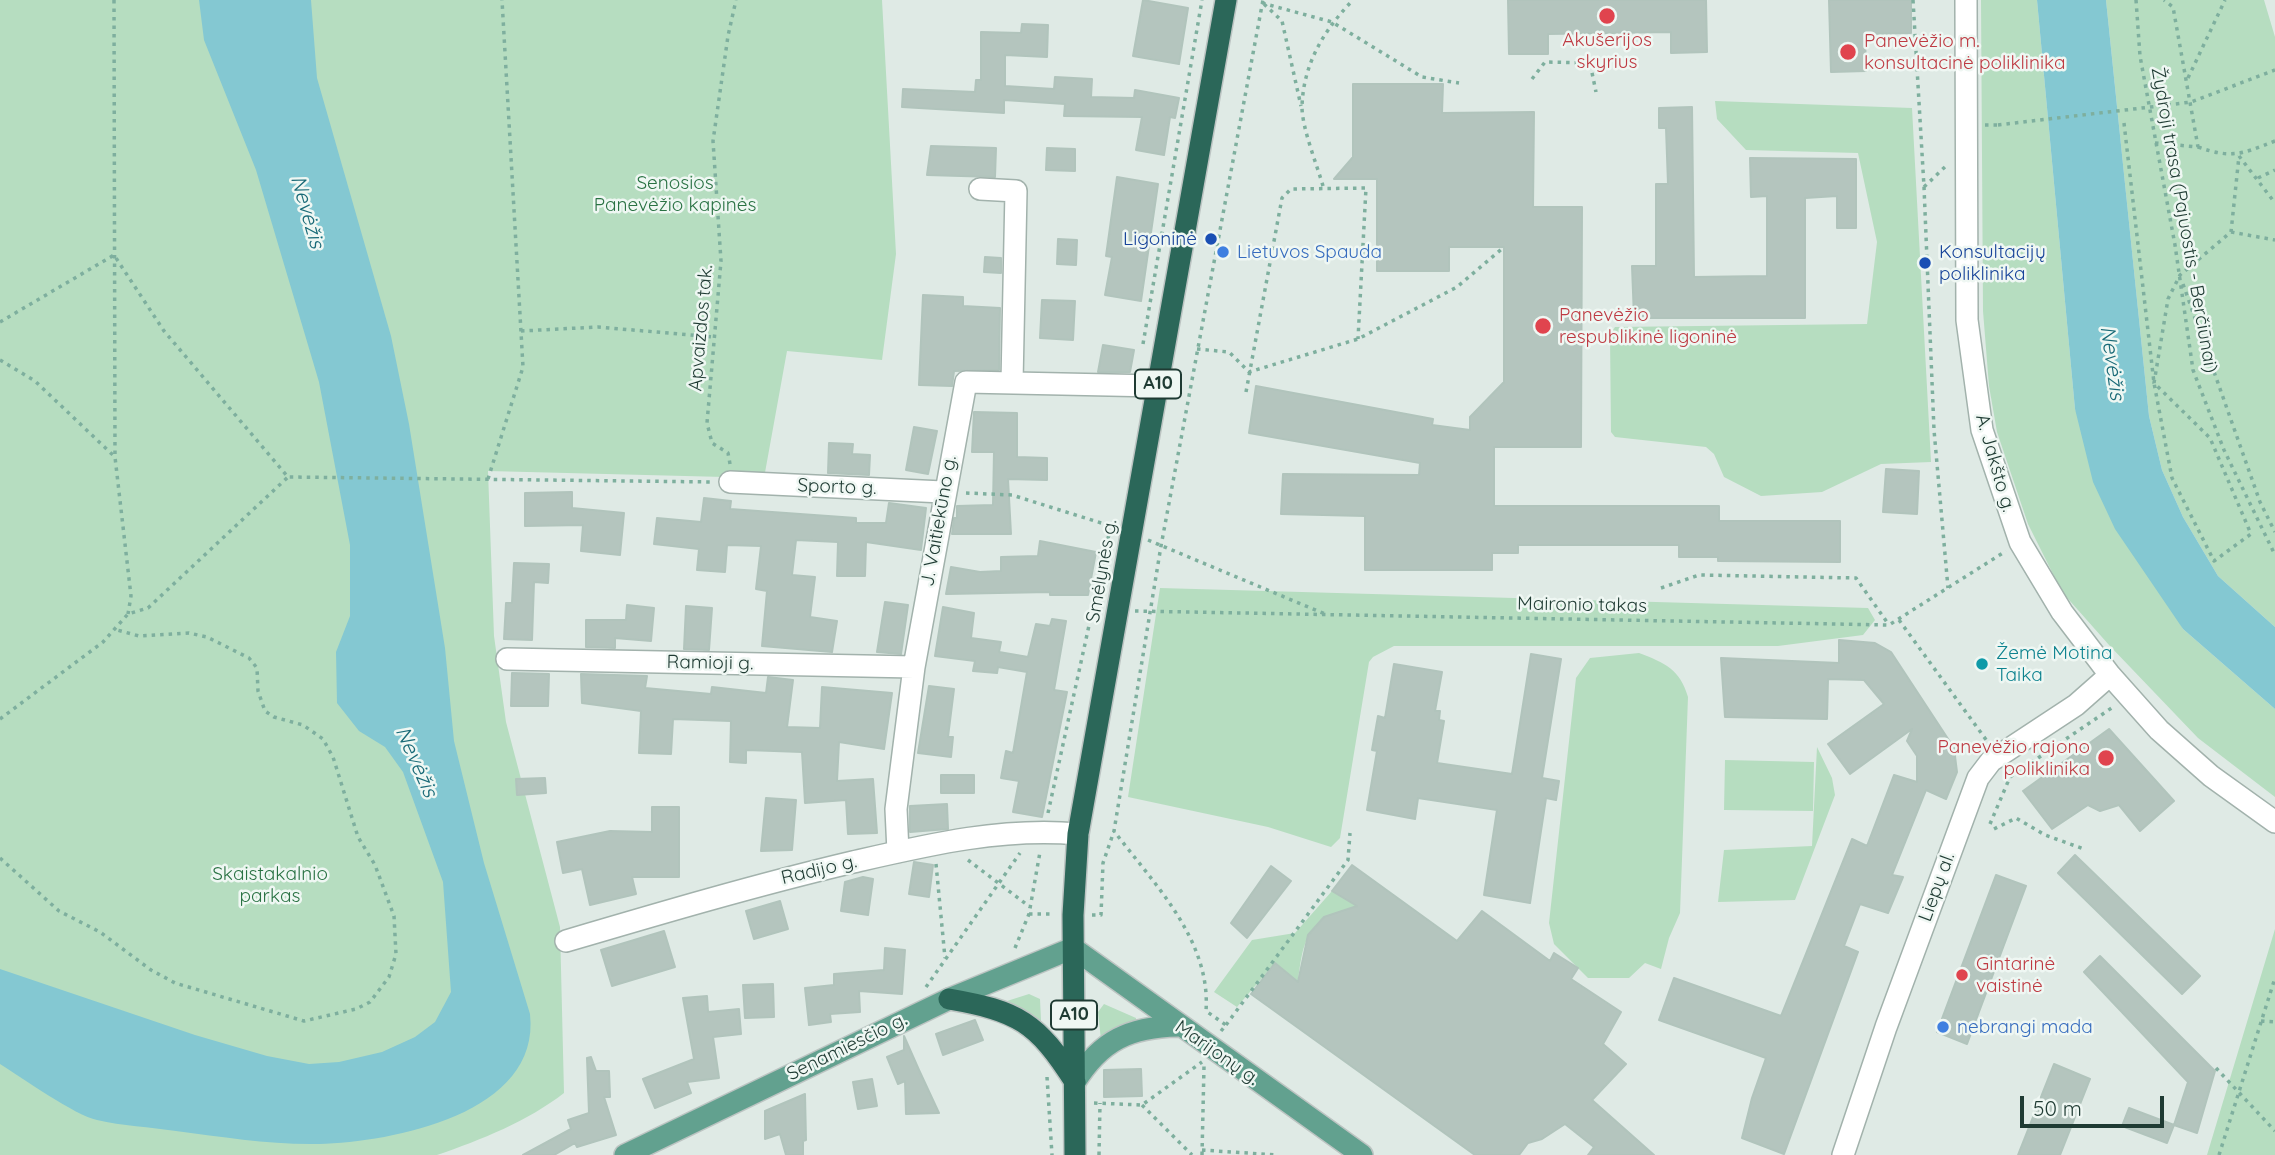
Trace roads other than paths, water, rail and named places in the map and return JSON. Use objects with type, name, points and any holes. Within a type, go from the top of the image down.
[{"type":"highway","name":"Smėlynės g.","points":[[1075,1155],[1073,948],[1079,834],[1226,0]]},
{"type":"highway","points":[[942,993],[1014,1014],[1039,1032],[1075,1082]]},
{"type":"main road","name":"Senamiesčio g.","points":[[625,1155],[942,993],[1073,948]]},
{"type":"main road","name":"Marijonų g.","points":[[1073,948],[1178,1026],[1362,1155]]},
{"type":"main road","points":[[1075,1082],[1085,1065],[1102,1048],[1123,1035],[1152,1027],[1178,1026]]},
{"type":"street","name":"A. Jakšto g.","points":[[1966,0],[1967,320],[1982,430],[2020,542],[2062,612],[2110,675],[2159,730],[2211,776],[2275,822]]},
{"type":"street","points":[[980,189],[1016,191],[1012,382]]},
{"type":"street","name":"J. Vaitiekūno g.","points":[[898,852],[896,809],[914,667],[943,492],[965,382],[1157,386]]},
{"type":"street","name":"Sporto g.","points":[[730,482],[943,492]]},
{"type":"street","name":"Ramioji g.","points":[[507,659],[914,667]]},
{"type":"street","name":"Liepų al.","points":[[1843,1155],[1978,778],[1998,757],[2076,705],[2110,675]]},
{"type":"street","name":"Radijo g.","points":[[566,941],[758,885],[898,852],[1040,831],[1079,834]]},
{"type":"water","name":"Nevėžis","points":[[199,0],[311,0],[317,78],[391,336],[409,424],[445,648],[454,741],[484,863],[530,1014],[527,1048],[512,1076],[487,1099],[456,1116],[384,1137],[319,1144],[283,1143],[107,1122],[76,1111],[0,1064],[0,969],[195,1035],[267,1056],[309,1064],[339,1062],[382,1052],[415,1037],[435,1022],[451,992],[443,882],[403,772],[385,747],[359,731],[337,703],[336,652],[350,616],[350,545],[319,382],[256,170],[204,40]]},
{"type":"water","name":"Nevėžis","points":[[2037,0],[2106,0],[2149,416],[2162,470],[2183,517],[2218,576],[2275,627],[2275,709],[2183,629],[2115,529],[2093,482],[2075,409]]},
{"type":"place","name":"Akušerijos skyrius","points":[[1607,16]]},
{"type":"place","name":"Panevėžio m. konsultacinė poliklinika","points":[[1848,52]]},
{"type":"place","name":"Ligoninė","points":[[1211,239]]},
{"type":"place","name":"Lietuvos Spauda","points":[[1223,252]]},
{"type":"place","name":"Konsultacijų poliklinika","points":[[1925,263]]},
{"type":"place","name":"Panevėžio respublikinė ligoninė","points":[[1543,326]]},
{"type":"place","name":"Žemė Motina Taika","points":[[1982,664]]},
{"type":"place","name":"Panevėžio rajono poliklinika","points":[[2106,758]]},
{"type":"place","name":"Gintarinė vaistinė","points":[[1962,975]]},
{"type":"place","name":"nebrangi mada","points":[[1943,1027]]},
{"type":"park label","name":"Senosios Panevėžio kapinės","points":[[675,194]]},
{"type":"park label","name":"Skaistakalnio parkas","points":[[270,885]]}]
